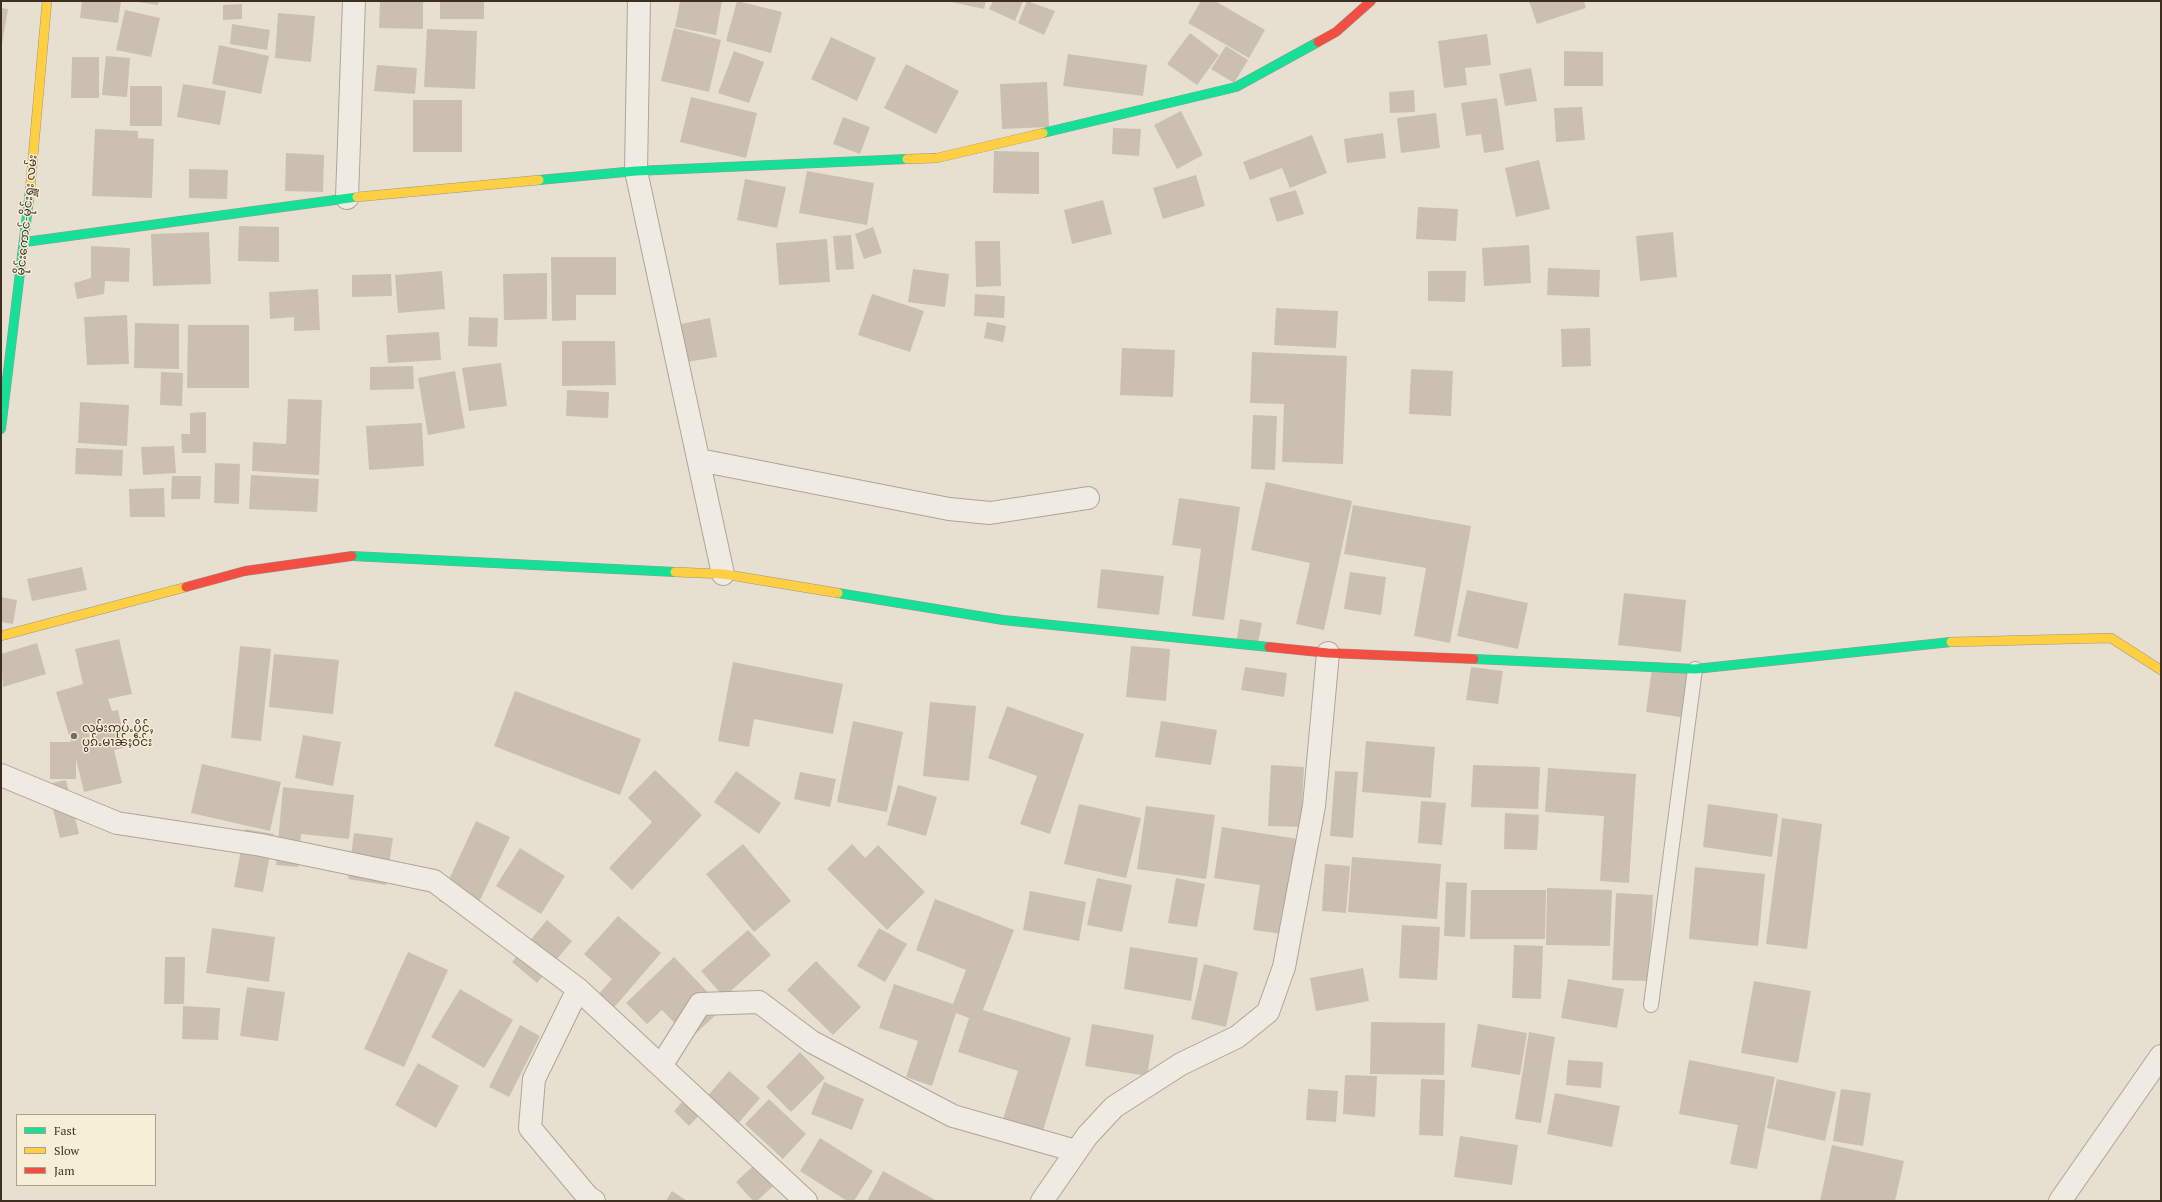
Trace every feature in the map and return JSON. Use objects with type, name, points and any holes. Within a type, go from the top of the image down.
[{"type":"street","name":"မိုင်းကောင်-မိုင်းရှူး လမ်း","points":[[1,429],[25,242],[47,1]]},
{"type":"street","points":[[348,198],[354,1]]},
{"type":"street","points":[[639,1],[636,171],[722,574]]},
{"type":"street","points":[[25,242],[348,198],[636,171],[937,158],[1236,87],[1336,32],[1371,1]]},
{"type":"street","points":[[698,460],[949,509],[984,513],[1088,498]]},
{"type":"street","points":[[1,636],[246,571],[350,556],[722,574],[1003,620],[1328,653],[1695,669],[1965,641],[2112,638],[2161,670]]},
{"type":"street","points":[[1042,1201],[1087,1136],[1114,1107],[1181,1064],[1237,1037],[1268,1012],[1284,967],[1314,806],[1328,653]]},
{"type":"street","points":[[1,775],[117,823],[260,845],[434,880],[578,988],[806,1201]]},
{"type":"street","points":[[578,988],[534,1079],[530,1128],[588,1197],[594,1201]]},
{"type":"street","points":[[661,1066],[700,1004],[759,1002],[812,1042],[952,1116],[1076,1151]]},
{"type":"street","points":[[2060,1201],[2161,1056]]},
{"type":"lane","points":[[1651,1005],[1695,669]]},
{"type":"building","points":[[82,1],[121,1],[118,23],[80,18]]},
{"type":"building","points":[[131,1],[159,1],[158,5]]},
{"type":"building","points":[[380,1],[423,1],[423,29],[379,28]]},
{"type":"building","points":[[440,1],[484,1],[484,19],[440,19]]},
{"type":"building","points":[[680,1],[722,1],[716,35],[675,27]]},
{"type":"building","points":[[737,1],[782,12],[771,53],[726,41]]},
{"type":"building","points":[[947,1],[986,1],[984,9]]},
{"type":"building","points":[[993,1],[1023,1],[1015,21],[989,9]]},
{"type":"building","points":[[1027,1],[1055,11],[1044,35],[1018,23]]},
{"type":"building","points":[[1201,1],[1215,1],[1265,30],[1249,58],[1188,23]]},
{"type":"building","points":[[1529,1],[1584,1],[1586,8],[1537,24]]},
{"type":"building","points":[[242,4],[242,19],[223,20],[223,5]]},
{"type":"building","points":[[1,8],[8,9],[2,44],[1,44]]},
{"type":"building","points":[[125,10],[160,18],[151,57],[116,50]]},
{"type":"building","points":[[278,13],[315,16],[311,62],[275,58]]},
{"type":"building","points":[[232,24],[270,30],[267,50],[230,44]]},
{"type":"building","points":[[674,28],[721,40],[709,92],[661,81]]},
{"type":"building","points":[[427,29],[477,31],[475,89],[424,87]]},
{"type":"building","points":[[1190,33],[1219,55],[1197,85],[1167,64]]},
{"type":"building","points":[[1487,34],[1491,65],[1465,68],[1467,85],[1444,88],[1438,41]]},
{"type":"building","points":[[831,37],[876,58],[857,101],[811,79]]},
{"type":"building","points":[[219,45],[269,56],[261,94],[212,84]]},
{"type":"building","points":[[1226,46],[1248,60],[1234,83],[1211,69]]},
{"type":"building","points":[[734,51],[764,62],[749,103],[718,93]]},
{"type":"building","points":[[1564,51],[1603,52],[1603,86],[1564,86]]},
{"type":"building","points":[[1068,54],[1147,65],[1143,96],[1063,86]]},
{"type":"building","points":[[106,56],[130,58],[127,97],[102,95]]},
{"type":"building","points":[[72,57],[99,57],[99,98],[71,98]]},
{"type":"building","points":[[906,64],[959,91],[936,134],[884,108]]},
{"type":"building","points":[[377,65],[417,68],[415,94],[374,91]]},
{"type":"building","points":[[1531,68],[1537,101],[1505,106],[1499,74]]},
{"type":"building","points":[[1047,82],[1049,127],[1002,129],[1000,84]]},
{"type":"building","points":[[183,84],[226,91],[220,125],[177,117]]},
{"type":"building","points":[[130,86],[162,86],[162,126],[130,126]]},
{"type":"building","points":[[1414,90],[1415,112],[1390,113],[1389,92]]},
{"type":"building","points":[[691,97],[757,113],[746,158],[680,142]]},
{"type":"building","points":[[1497,98],[1504,150],[1484,153],[1481,134],[1466,136],[1461,103]]},
{"type":"building","points":[[413,100],[462,100],[462,152],[413,152]]},
{"type":"building","points":[[1582,107],[1585,140],[1556,142],[1554,108]]},
{"type":"building","points":[[1181,111],[1203,155],[1177,169],[1154,125]]},
{"type":"building","points":[[1436,113],[1440,148],[1401,153],[1397,118]]},
{"type":"building","points":[[843,117],[870,127],[860,154],[833,144]]},
{"type":"building","points":[[1113,128],[1141,129],[1139,156],[1112,154]]},
{"type":"building","points":[[95,129],[138,131],[138,138],[154,139],[152,198],[92,196]]},
{"type":"building","points":[[1383,133],[1386,158],[1347,163],[1344,139]]},
{"type":"building","points":[[1312,135],[1327,173],[1290,188],[1282,168],[1250,180],[1243,162]]},
{"type":"building","points":[[994,151],[1039,152],[1039,194],[993,193]]},
{"type":"building","points":[[286,153],[324,155],[323,192],[285,191]]},
{"type":"building","points":[[1539,160],[1550,209],[1516,217],[1505,168]]},
{"type":"building","points":[[189,169],[228,170],[227,199],[189,198]]},
{"type":"building","points":[[807,171],[874,183],[867,225],[799,213]]},
{"type":"building","points":[[1196,175],[1205,206],[1163,219],[1153,188]]},
{"type":"building","points":[[745,179],[786,187],[777,228],[737,220]]},
{"type":"building","points":[[1296,190],[1304,214],[1277,222],[1269,198]]},
{"type":"building","points":[[1103,200],[1112,234],[1072,244],[1064,210]]},
{"type":"building","points":[[1418,207],[1458,209],[1456,241],[1416,239]]},
{"type":"building","points":[[239,226],[279,227],[279,262],[238,261]]},
{"type":"building","points":[[873,227],[882,253],[864,259],[855,234]]},
{"type":"building","points":[[209,232],[211,284],[153,286],[151,234]]},
{"type":"building","points":[[1673,232],[1677,277],[1640,281],[1636,236]]},
{"type":"building","points":[[851,235],[854,269],[836,270],[833,236]]},
{"type":"building","points":[[827,239],[830,282],[779,285],[776,243]]},
{"type":"building","points":[[975,241],[1000,241],[1001,286],[976,287]]},
{"type":"building","points":[[1529,245],[1531,283],[1484,286],[1482,248]]},
{"type":"building","points":[[91,246],[130,248],[129,282],[105,281],[104,294],[77,299],[74,283],[91,278]]},
{"type":"building","points":[[551,257],[616,257],[616,295],[576,295],[576,320],[552,321]]},
{"type":"building","points":[[1548,268],[1600,270],[1599,297],[1547,295]]},
{"type":"building","points":[[913,269],[949,274],[945,307],[908,302]]},
{"type":"building","points":[[442,271],[445,309],[398,313],[395,275]]},
{"type":"building","points":[[1428,271],[1466,271],[1465,302],[1428,301]]},
{"type":"building","points":[[547,273],[547,319],[504,320],[503,274]]},
{"type":"building","points":[[391,274],[392,296],[352,297],[352,275]]},
{"type":"building","points":[[318,289],[320,330],[294,331],[294,317],[270,319],[269,292]]},
{"type":"building","points":[[872,294],[924,311],[910,352],[858,335]]},
{"type":"building","points":[[975,294],[1005,296],[1004,318],[974,316]]},
{"type":"building","points":[[1276,308],[1338,311],[1336,348],[1274,345]]},
{"type":"building","points":[[127,315],[129,364],[87,365],[84,317]]},
{"type":"building","points":[[469,317],[498,318],[497,347],[468,346]]},
{"type":"building","points":[[710,318],[717,357],[687,362],[681,324]]},
{"type":"building","points":[[987,322],[1006,326],[1003,342],[984,338]]},
{"type":"building","points":[[135,323],[179,324],[179,369],[134,368]]},
{"type":"building","points":[[188,325],[249,325],[249,388],[187,388]]},
{"type":"building","points":[[1590,328],[1591,366],[1562,367],[1561,329]]},
{"type":"building","points":[[439,332],[441,360],[388,363],[386,335]]},
{"type":"building","points":[[562,341],[615,341],[616,385],[562,386]]},
{"type":"building","points":[[1122,348],[1175,350],[1173,397],[1120,395]]},
{"type":"building","points":[[1252,352],[1347,356],[1343,464],[1282,462],[1284,404],[1250,403]]},
{"type":"building","points":[[501,363],[507,406],[469,411],[462,368]]},
{"type":"building","points":[[413,366],[414,389],[370,390],[370,367]]},
{"type":"building","points":[[1411,369],[1453,371],[1451,416],[1409,414]]},
{"type":"building","points":[[455,371],[465,428],[428,435],[418,378]]},
{"type":"building","points":[[161,372],[183,373],[182,406],[160,405]]},
{"type":"building","points":[[567,390],[609,392],[608,418],[566,416]]},
{"type":"building","points":[[288,399],[322,400],[319,475],[252,471],[253,442],[286,444]]},
{"type":"building","points":[[80,402],[129,405],[127,446],[78,443]]},
{"type":"building","points":[[206,412],[206,453],[182,453],[181,434],[190,434],[190,413]]},
{"type":"building","points":[[1253,415],[1277,416],[1275,470],[1251,469]]},
{"type":"building","points":[[422,423],[424,466],[369,470],[366,426]]},
{"type":"building","points":[[174,446],[176,473],[143,475],[141,447]]},
{"type":"building","points":[[76,448],[123,450],[122,476],[75,474]]},
{"type":"building","points":[[215,463],[240,464],[239,504],[214,503]]},
{"type":"building","points":[[251,475],[319,479],[317,512],[249,509]]},
{"type":"building","points":[[172,476],[201,476],[200,499],[171,499]]},
{"type":"building","points":[[1266,482],[1352,501],[1324,630],[1296,624],[1310,563],[1251,550]]},
{"type":"building","points":[[164,488],[165,517],[130,517],[129,489]]},
{"type":"building","points":[[1179,498],[1240,507],[1224,620],[1192,616],[1201,549],[1172,545]]},
{"type":"building","points":[[1353,505],[1471,526],[1450,643],[1414,636],[1426,568],[1344,554]]},
{"type":"building","points":[[82,567],[87,590],[32,601],[27,579]]},
{"type":"building","points":[[1101,569],[1164,576],[1159,615],[1097,608]]},
{"type":"building","points":[[1350,572],[1386,577],[1381,615],[1344,609]]},
{"type":"building","points":[[1467,590],[1528,603],[1518,649],[1457,636]]},
{"type":"building","points":[[1624,593],[1686,600],[1681,652],[1618,645]]},
{"type":"building","points":[[1,597],[17,600],[13,624],[1,622]]},
{"type":"building","points":[[1240,619],[1262,623],[1258,643],[1237,639]]},
{"type":"building","points":[[119,639],[132,694],[108,699],[112,711],[118,710],[126,747],[114,750],[122,783],[84,792],[76,759],[76,779],[50,779],[50,742],[71,742],[56,692],[83,684],[75,649]]},
{"type":"building","points":[[37,643],[46,674],[3,687],[1,654]]},
{"type":"building","points":[[240,646],[271,649],[261,741],[231,738]]},
{"type":"building","points":[[1131,646],[1170,649],[1166,701],[1126,697]]},
{"type":"building","points":[[274,654],[339,660],[333,714],[269,707]]},
{"type":"building","points":[[733,662],[843,684],[833,734],[754,719],[749,747],[718,741]]},
{"type":"building","points":[[1245,667],[1287,673],[1284,697],[1241,690]]},
{"type":"building","points":[[1471,667],[1503,671],[1498,704],[1466,700]]},
{"type":"building","points":[[1652,668],[1699,675],[1693,719],[1646,712]]},
{"type":"building","points":[[515,691],[641,739],[620,795],[494,746]]},
{"type":"building","points":[[930,702],[976,706],[969,781],[923,776]]},
{"type":"building","points":[[1007,706],[1084,734],[1050,834],[1020,824],[1037,776],[988,758]]},
{"type":"building","points":[[853,721],[903,732],[887,812],[837,802]]},
{"type":"building","points":[[1161,721],[1217,730],[1211,765],[1155,757]]},
{"type":"building","points":[[303,735],[341,742],[333,786],[295,778]]},
{"type":"building","points":[[1366,741],[1435,747],[1431,798],[1362,792]]},
{"type":"building","points":[[202,764],[281,782],[270,831],[191,813]]},
{"type":"building","points":[[1271,765],[1304,767],[1301,827],[1268,826]]},
{"type":"building","points":[[1473,765],[1540,767],[1538,809],[1471,807]]},
{"type":"building","points":[[1548,768],[1636,774],[1629,883],[1600,881],[1604,816],[1545,812]]},
{"type":"building","points":[[655,770],[702,815],[632,890],[609,868],[652,822],[628,798]]},
{"type":"building","points":[[736,771],[781,803],[759,834],[714,802]]},
{"type":"building","points":[[1335,771],[1358,772],[1353,838],[1330,836]]},
{"type":"building","points":[[800,772],[836,779],[830,807],[794,799]]},
{"type":"building","points":[[66,780],[79,834],[60,838],[47,784]]},
{"type":"building","points":[[898,785],[937,797],[926,836],[887,825]]},
{"type":"building","points":[[283,787],[354,795],[349,839],[301,834],[298,867],[276,865]]},
{"type":"building","points":[[1421,801],[1446,803],[1442,845],[1418,843]]},
{"type":"building","points":[[1079,804],[1141,818],[1126,878],[1064,864]]},
{"type":"building","points":[[1708,804],[1778,814],[1772,857],[1703,847]]},
{"type":"building","points":[[1146,806],[1215,815],[1206,879],[1137,869]]},
{"type":"building","points":[[1505,813],[1539,815],[1537,850],[1504,849]]},
{"type":"building","points":[[1782,818],[1822,824],[1807,949],[1766,944]]},
{"type":"building","points":[[476,821],[510,837],[472,917],[439,901]]},
{"type":"building","points":[[1222,827],[1298,839],[1283,934],[1253,930],[1260,885],[1214,878]]},
{"type":"building","points":[[245,829],[274,834],[263,892],[234,887]]},
{"type":"building","points":[[354,833],[393,838],[386,885],[348,879]]},
{"type":"building","points":[[743,844],[791,901],[754,932],[706,874]]},
{"type":"building","points":[[852,844],[865,858],[878,845],[925,892],[887,930],[827,869]]},
{"type":"building","points":[[520,848],[565,876],[541,914],[496,886]]},
{"type":"building","points":[[1352,857],[1441,864],[1437,919],[1348,912]]},
{"type":"building","points":[[1325,864],[1350,866],[1346,913],[1322,911]]},
{"type":"building","points":[[1695,867],[1765,874],[1758,946],[1689,939]]},
{"type":"building","points":[[1097,878],[1132,885],[1122,932],[1087,925]]},
{"type":"building","points":[[1176,878],[1205,884],[1197,927],[1168,923]]},
{"type":"building","points":[[1446,882],[1467,883],[1465,937],[1444,936]]},
{"type":"building","points":[[1547,888],[1612,890],[1610,946],[1546,945]]},
{"type":"building","points":[[1471,890],[1546,890],[1545,939],[1470,939]]},
{"type":"building","points":[[1030,891],[1086,902],[1079,941],[1023,930]]},
{"type":"building","points":[[1616,893],[1653,895],[1649,981],[1612,980]]},
{"type":"building","points":[[935,899],[1014,930],[983,1010],[1071,1038],[1043,1131],[1003,1119],[1018,1071],[958,1052],[969,1018],[956,1013],[932,1086],[906,1077],[918,1041],[879,1028],[894,984],[953,1004],[966,970],[916,950]]},
{"type":"building","points":[[618,916],[661,953],[605,1018],[590,1004],[612,979],[584,954]]},
{"type":"building","points":[[547,920],[572,941],[537,983],[512,962]]},
{"type":"building","points":[[1402,925],[1440,927],[1437,980],[1399,978]]},
{"type":"building","points":[[212,928],[275,937],[269,982],[206,973]]},
{"type":"building","points":[[879,928],[907,944],[885,982],[857,966]]},
{"type":"building","points":[[748,930],[771,955],[724,997],[701,971]]},
{"type":"building","points":[[1514,945],[1543,946],[1541,999],[1512,998]]},
{"type":"building","points":[[1130,947],[1198,958],[1191,1001],[1124,989]]},
{"type":"building","points":[[408,952],[448,970],[404,1067],[364,1049]]},
{"type":"building","points":[[165,957],[185,957],[184,1004],[164,1004]]},
{"type":"building","points":[[674,957],[723,1008],[690,1039],[662,1010],[647,1024],[626,1003]]},
{"type":"building","points":[[816,961],[861,1007],[833,1035],[787,990]]},
{"type":"building","points":[[1204,964],[1238,972],[1226,1027],[1191,1019]]},
{"type":"building","points":[[1363,968],[1369,1001],[1316,1011],[1310,978]]},
{"type":"building","points":[[1568,979],[1624,989],[1617,1028],[1561,1018]]},
{"type":"building","points":[[1754,981],[1811,991],[1798,1063],[1741,1053]]},
{"type":"building","points":[[247,987],[285,992],[278,1041],[240,1036]]},
{"type":"building","points":[[460,989],[513,1020],[484,1068],[431,1037]]},
{"type":"building","points":[[183,1006],[220,1008],[218,1040],[182,1039]]},
{"type":"building","points":[[1371,1022],[1445,1023],[1444,1075],[1370,1074]]},
{"type":"building","points":[[1092,1024],[1154,1035],[1147,1076],[1085,1066]]},
{"type":"building","points":[[1478,1024],[1527,1033],[1520,1075],[1471,1067]]},
{"type":"building","points":[[520,1025],[540,1036],[509,1097],[489,1087]]},
{"type":"building","points":[[1529,1032],[1555,1037],[1541,1123],[1515,1119]]},
{"type":"building","points":[[800,1052],[825,1078],[791,1112],[766,1087]]},
{"type":"building","points":[[1568,1060],[1603,1062],[1601,1088],[1566,1085]]},
{"type":"building","points":[[1689,1060],[1775,1077],[1757,1169],[1730,1164],[1738,1125],[1679,1114]]},
{"type":"building","points":[[418,1063],[459,1086],[436,1128],[395,1105]]},
{"type":"building","points":[[729,1071],[760,1098],[735,1127],[705,1099]]},
{"type":"building","points":[[1345,1075],[1377,1076],[1375,1117],[1343,1114]]},
{"type":"building","points":[[1421,1079],[1445,1080],[1443,1136],[1419,1135]]},
{"type":"building","points":[[1777,1079],[1836,1092],[1825,1141],[1767,1128]]},
{"type":"building","points":[[824,1082],[864,1099],[852,1130],[811,1114]]},
{"type":"building","points":[[1308,1089],[1338,1091],[1336,1122],[1306,1120]]},
{"type":"building","points":[[1841,1089],[1871,1093],[1863,1146],[1833,1141]]},
{"type":"building","points":[[692,1091],[708,1106],[689,1126],[674,1111]]},
{"type":"building","points":[[1555,1093],[1620,1106],[1612,1147],[1547,1134]]},
{"type":"building","points":[[769,1099],[806,1134],[783,1159],[745,1124]]},
{"type":"building","points":[[1460,1136],[1518,1145],[1512,1185],[1454,1177]]},
{"type":"building","points":[[820,1138],[873,1171],[854,1201],[847,1201],[800,1171]]},
{"type":"building","points":[[1832,1145],[1904,1161],[1895,1201],[1820,1201]]},
{"type":"building","points":[[765,1155],[784,1176],[757,1201],[753,1201],[736,1182]]},
{"type":"building","points":[[883,1171],[937,1201],[867,1201]]},
{"type":"building","points":[[672,1191],[687,1201],[666,1201]]},
{"type":"traffic: fast","points":[[1043,133],[1236,87],[1318,42]]},
{"type":"traffic: fast","points":[[539,180],[636,171],[907,159]]},
{"type":"traffic: fast","points":[[1,429],[30,190]]},
{"type":"traffic: fast","points":[[25,242],[357,197]]},
{"type":"traffic: fast","points":[[352,556],[675,572]]},
{"type":"traffic: fast","points":[[838,593],[1003,620],[1269,647]]},
{"type":"traffic: fast","points":[[1474,659],[1695,669],[1951,642]]},
{"type":"traffic: slow","points":[[30,190],[47,1]]},
{"type":"traffic: slow","points":[[907,159],[937,158],[1043,133]]},
{"type":"traffic: slow","points":[[357,197],[539,180]]},
{"type":"traffic: slow","points":[[675,572],[723,574],[838,593]]},
{"type":"traffic: slow","points":[[1,636],[186,587]]},
{"type":"traffic: slow","points":[[1951,642],[2111,638],[2161,670]]},
{"type":"traffic: jam","points":[[1318,42],[1336,32],[1371,1]]},
{"type":"traffic: jam","points":[[186,587],[245,571],[352,556]]},
{"type":"traffic: jam","points":[[1269,647],[1328,653],[1474,659]]},
{"type":"place","name":"လုမ်းဢုပ်ႉပိူင်ႇ ပွၵ်ႉမၢၼ်ႈဝဵင်း","points":[[74,736]]}]
